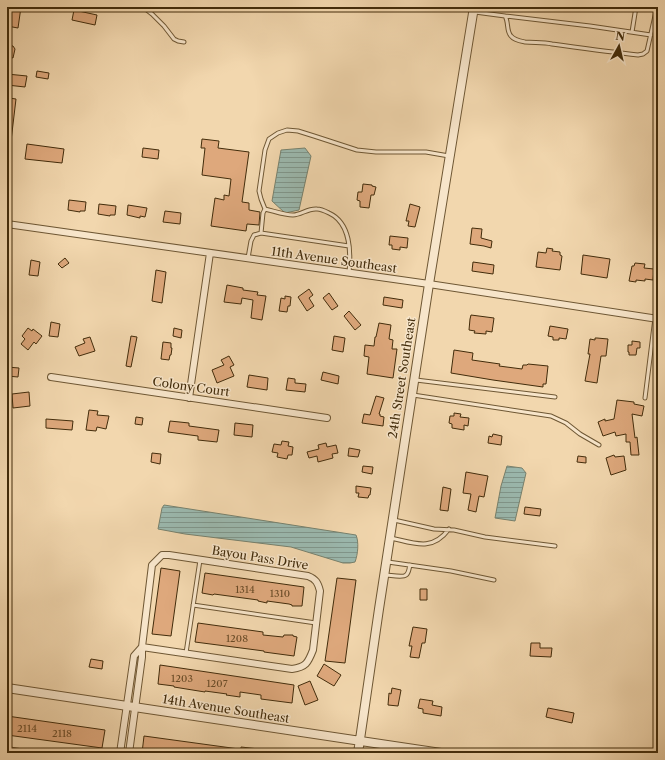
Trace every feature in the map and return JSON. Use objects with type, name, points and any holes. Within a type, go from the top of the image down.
[{"type":"street","name":"24th Street Southeast","points":[[358,753],[428,284],[473,9]]},
{"type":"street","name":"11th Avenue Southeast","points":[[7,224],[428,284],[656,319]]},
{"type":"street","points":[[189,398],[210,253]]},
{"type":"street","name":"Colony Court","points":[[50,377],[327,418]]},
{"type":"street","name":"Bayou Pass Drive","points":[[120,753],[142,657],[142,647],[152,565],[162,555],[308,576],[313,578],[318,584],[320,591],[312,650],[307,664],[300,668],[292,669],[142,647]]},
{"type":"street","name":"14th Avenue Southeast","points":[[7,688],[441,753]]},
{"type":"street","name":"Bayou Pass Drive","points":[[129,753],[131,706]]},
{"type":"street","points":[[7,750],[25,753]]},
{"type":"lane","points":[[143,7],[164,26],[174,39],[184,42]]},
{"type":"lane","points":[[632,32],[636,7]]},
{"type":"lane","points":[[505,16],[507,19],[509,35],[512,38],[525,42],[550,43],[638,55],[647,51],[656,7]]},
{"type":"lane","points":[[473,9],[505,16],[651,35]]},
{"type":"lane","points":[[349,273],[349,239],[344,226],[334,215],[315,209],[306,210],[293,215],[266,209],[261,200],[259,191],[265,150],[269,139],[278,133],[287,130],[298,131],[357,150],[426,152],[449,156]]},
{"type":"lane","points":[[261,233],[263,213],[266,209]]},
{"type":"lane","points":[[248,259],[251,241],[254,235],[261,233],[349,246]]},
{"type":"lane","points":[[646,398],[656,319]]},
{"type":"lane","points":[[414,380],[555,397]]},
{"type":"lane","points":[[412,394],[551,416],[562,421],[599,445]]},
{"type":"lane","points":[[392,520],[427,528],[449,529],[485,537],[554,546]]},
{"type":"lane","points":[[390,538],[427,545],[435,542],[449,529]]},
{"type":"lane","points":[[186,653],[200,560]]},
{"type":"lane","points":[[386,562],[451,571],[494,580]]},
{"type":"lane","points":[[384,575],[404,577],[408,572],[410,565]]},
{"type":"lane","points":[[193,605],[316,623]]},
{"type":"water","points":[[305,148],[311,156],[299,210],[285,213],[272,201],[281,150]]},
{"type":"water","points":[[507,466],[522,468],[526,473],[515,521],[495,518],[501,486]]},
{"type":"water","points":[[164,505],[356,535],[358,545],[356,559],[355,562],[343,563],[291,547],[185,534],[158,529],[162,508]]},
{"type":"building","points":[[9,7],[21,7],[18,28],[7,26]]},
{"type":"building","points":[[74,10],[97,15],[95,25],[72,20]]},
{"type":"building","points":[[7,45],[13,46],[15,49],[13,58],[7,56]]},
{"type":"building","points":[[37,71],[49,73],[48,79],[36,77]]},
{"type":"building","points":[[7,74],[27,76],[25,87],[7,85]]},
{"type":"building","points":[[9,98],[16,99],[11,141],[7,141],[7,101],[8,102]]},
{"type":"building","points":[[202,139],[219,141],[218,148],[249,152],[242,202],[249,203],[249,210],[260,212],[259,225],[247,224],[246,231],[211,226],[215,198],[224,200],[224,195],[229,196],[231,179],[202,175],[205,148],[201,148]]},
{"type":"building","points":[[27,144],[64,149],[62,163],[25,159]]},
{"type":"building","points":[[143,148],[159,150],[158,159],[142,157]]},
{"type":"building","points":[[363,184],[376,187],[374,195],[371,195],[369,208],[360,207],[360,201],[357,200],[358,192],[362,192]]},
{"type":"building","points":[[69,200],[86,202],[85,211],[80,212],[68,210]]},
{"type":"building","points":[[99,204],[116,206],[115,215],[110,216],[98,214]]},
{"type":"building","points":[[410,204],[420,207],[415,227],[408,226],[409,221],[406,221]]},
{"type":"building","points":[[128,205],[147,208],[145,217],[140,216],[140,218],[127,215]]},
{"type":"building","points":[[165,211],[181,213],[180,224],[163,222]]},
{"type":"building","points":[[472,228],[482,229],[481,238],[492,241],[491,248],[470,244]]},
{"type":"building","points":[[390,236],[408,238],[407,248],[400,247],[400,250],[392,249],[392,245],[389,245]]},
{"type":"building","points":[[547,248],[553,249],[552,251],[560,252],[560,255],[562,256],[560,270],[536,267],[538,252],[546,253]]},
{"type":"building","points":[[583,255],[610,259],[607,278],[581,274]]},
{"type":"building","points":[[65,258],[69,263],[62,268],[58,264]]},
{"type":"building","points":[[31,260],[40,262],[38,276],[29,275]]},
{"type":"building","points":[[473,262],[494,265],[493,274],[472,271]]},
{"type":"building","points":[[635,263],[645,264],[644,268],[654,269],[653,280],[645,279],[645,281],[629,281],[632,266],[634,266]]},
{"type":"building","points":[[156,270],[166,272],[162,303],[152,301]]},
{"type":"building","points":[[227,285],[243,288],[243,290],[258,292],[257,295],[266,296],[262,320],[251,318],[253,300],[242,298],[241,304],[224,302]]},
{"type":"building","points":[[309,289],[313,295],[309,298],[314,306],[307,311],[298,297]]},
{"type":"building","points":[[329,293],[338,306],[332,310],[323,298]]},
{"type":"building","points":[[285,296],[291,297],[290,306],[288,306],[287,312],[279,311],[281,298],[285,299]]},
{"type":"building","points":[[384,297],[403,300],[402,308],[383,305]]},
{"type":"building","points":[[349,311],[361,325],[355,330],[344,316]]},
{"type":"building","points":[[471,315],[494,318],[492,332],[486,331],[486,334],[474,333],[475,331],[469,330]]},
{"type":"building","points":[[51,322],[60,324],[58,337],[49,336]]},
{"type":"building","points":[[379,323],[391,325],[389,339],[393,340],[392,349],[397,349],[393,378],[367,374],[369,357],[364,356],[365,345],[374,346]]},
{"type":"building","points":[[550,326],[568,329],[566,339],[559,338],[559,340],[553,340],[553,337],[548,336]]},
{"type":"building","points":[[28,328],[32,331],[33,329],[42,336],[36,344],[34,342],[28,350],[21,344],[25,339],[22,336]]},
{"type":"building","points":[[174,328],[182,330],[181,338],[173,336]]},
{"type":"building","points":[[131,336],[137,337],[131,367],[126,366]]},
{"type":"building","points":[[334,336],[345,338],[343,352],[332,350]]},
{"type":"building","points":[[90,337],[95,351],[79,356],[75,347],[85,343],[83,339]]},
{"type":"building","points":[[595,338],[608,339],[606,356],[601,356],[597,383],[585,381],[590,354],[588,354],[590,339],[595,340]]},
{"type":"building","points":[[632,341],[640,342],[640,348],[637,348],[636,355],[629,355],[628,352],[628,345],[632,345]]},
{"type":"building","points":[[163,342],[171,343],[172,348],[169,360],[161,359]]},
{"type":"building","points":[[454,350],[473,353],[472,360],[500,364],[499,366],[522,369],[523,365],[528,364],[548,366],[546,384],[543,384],[543,387],[451,373]]},
{"type":"building","points":[[229,356],[234,365],[230,367],[234,376],[217,383],[212,370],[224,365],[221,360]]},
{"type":"building","points":[[7,367],[19,368],[18,377],[7,376]]},
{"type":"building","points":[[323,372],[339,376],[338,384],[321,380]]},
{"type":"building","points":[[249,375],[268,378],[267,390],[247,387]]},
{"type":"building","points":[[288,378],[295,379],[295,383],[306,384],[305,392],[286,390]]},
{"type":"building","points":[[29,392],[30,406],[13,408],[12,394]]},
{"type":"building","points":[[376,396],[384,398],[379,414],[380,416],[384,417],[383,426],[362,423],[364,414],[370,415]]},
{"type":"building","points":[[617,400],[634,402],[634,404],[644,406],[642,416],[632,414],[639,455],[631,455],[630,442],[626,442],[626,434],[616,436],[615,432],[603,436],[598,422],[605,419],[605,421],[614,419]]},
{"type":"building","points":[[89,410],[98,411],[97,415],[109,416],[106,429],[97,427],[96,431],[86,430]]},
{"type":"building","points":[[454,413],[461,414],[460,417],[469,418],[468,426],[464,425],[464,430],[452,428],[452,424],[449,423],[450,416],[454,416]]},
{"type":"building","points":[[136,417],[143,418],[142,425],[135,424]]},
{"type":"building","points":[[46,419],[73,421],[72,430],[46,428]]},
{"type":"building","points":[[170,421],[189,423],[189,426],[219,430],[217,442],[198,440],[198,436],[168,432]]},
{"type":"building","points":[[235,423],[253,425],[252,437],[234,435]]},
{"type":"building","points":[[493,434],[502,436],[501,445],[488,443],[489,436],[492,437]]},
{"type":"building","points":[[282,441],[289,442],[288,446],[293,447],[292,455],[288,455],[287,459],[277,457],[278,453],[272,452],[274,444],[281,445]]},
{"type":"building","points":[[326,443],[327,447],[336,445],[338,453],[332,454],[333,458],[318,462],[317,456],[309,458],[307,452],[319,449],[318,445]]},
{"type":"building","points":[[349,448],[360,450],[358,457],[348,456]]},
{"type":"building","points":[[152,453],[161,454],[160,464],[151,462]]},
{"type":"building","points":[[614,455],[615,457],[624,456],[626,470],[611,475],[606,458]]},
{"type":"building","points":[[578,456],[586,457],[586,463],[577,462]]},
{"type":"building","points":[[363,466],[373,467],[372,474],[362,472]]},
{"type":"building","points":[[466,472],[488,476],[484,497],[479,496],[476,512],[468,510],[471,494],[463,493]]},
{"type":"building","points":[[356,486],[371,488],[368,498],[358,497],[359,493],[356,493]]},
{"type":"building","points":[[443,487],[451,489],[448,511],[440,510]]},
{"type":"building","points":[[525,507],[541,509],[540,516],[524,514]]},
{"type":"building","points":[[161,568],[180,571],[171,636],[152,634]]},
{"type":"building","points":[[205,573],[304,587],[302,606],[292,606],[289,604],[267,601],[267,603],[258,600],[202,593]]},
{"type":"building","points":[[337,578],[356,580],[345,663],[325,661]]},
{"type":"building","points":[[420,589],[427,589],[427,600],[420,600]]},
{"type":"building","points":[[198,623],[263,632],[263,635],[283,637],[284,635],[293,635],[297,637],[294,656],[195,642]]},
{"type":"building","points":[[413,627],[427,629],[425,643],[422,643],[419,658],[410,657],[412,646],[409,646]]},
{"type":"building","points":[[531,643],[540,643],[540,648],[552,648],[551,657],[530,656]]},
{"type":"building","points":[[91,659],[103,661],[102,669],[89,667]]},
{"type":"building","points":[[324,664],[341,675],[334,686],[317,676]]},
{"type":"building","points":[[160,665],[294,685],[292,703],[261,699],[261,695],[240,692],[240,697],[158,684]]},
{"type":"building","points":[[310,681],[318,700],[305,705],[298,686]]},
{"type":"building","points":[[392,688],[401,690],[398,706],[388,705],[389,693],[391,694]]},
{"type":"building","points":[[420,699],[433,701],[432,705],[442,707],[441,716],[423,713],[423,709],[418,708]]},
{"type":"building","points":[[548,708],[574,713],[572,723],[546,717]]},
{"type":"building","points":[[7,716],[105,730],[102,748],[7,735]]},
{"type":"building","points":[[144,736],[239,749],[239,753],[142,753]]},
{"type":"building","points":[[241,747],[259,749],[259,753],[241,753]]}]
